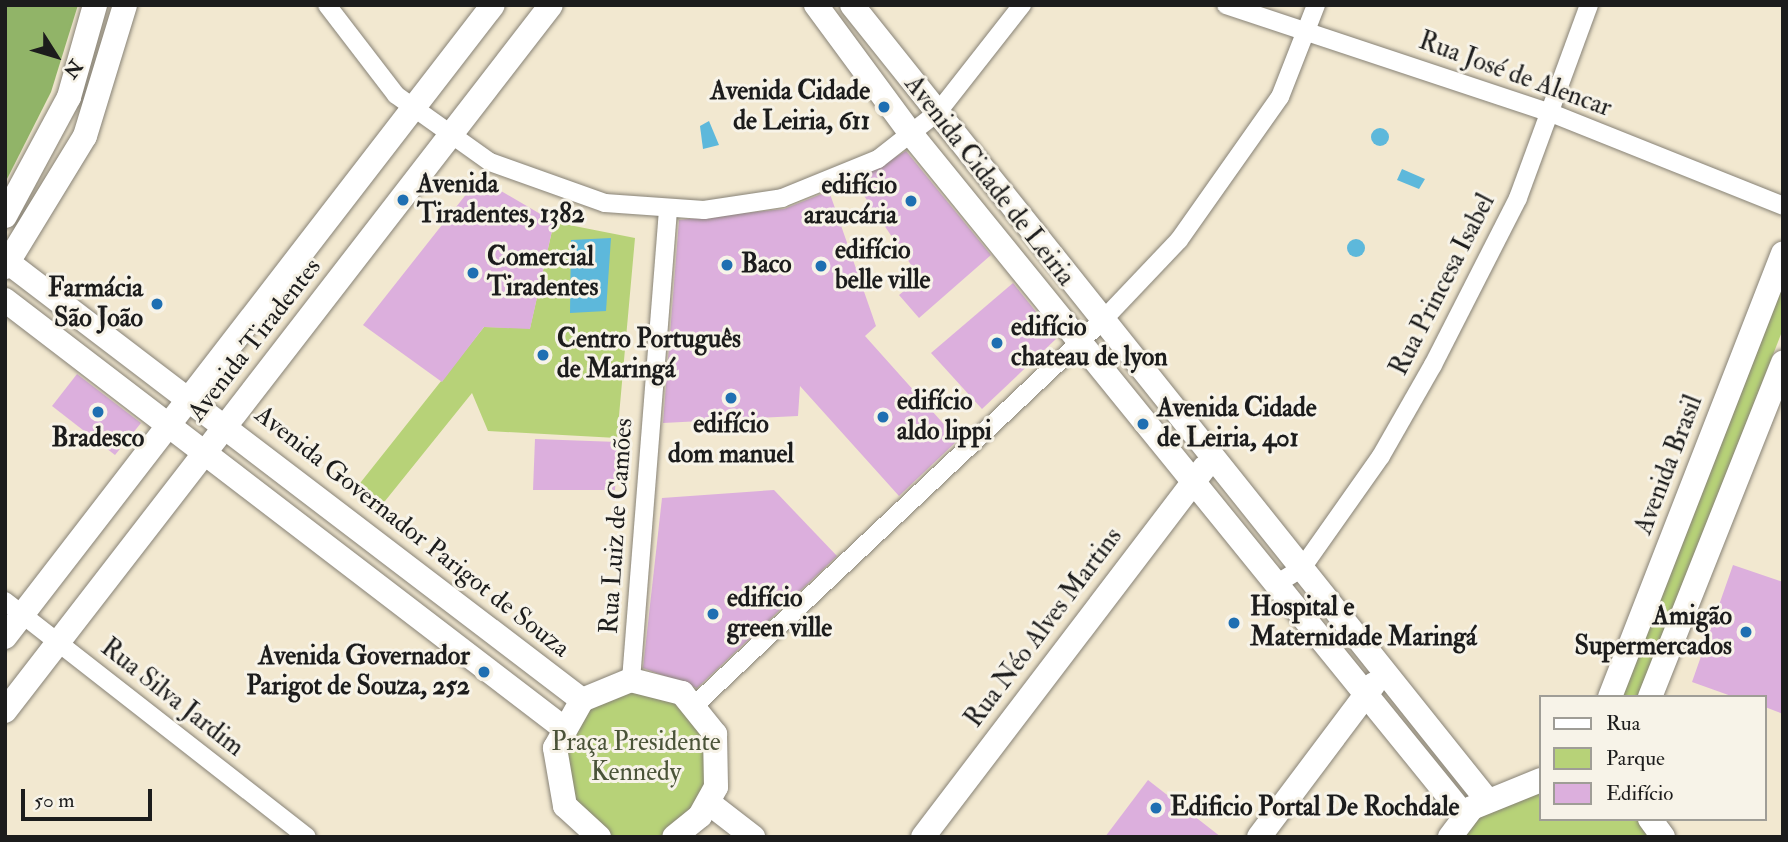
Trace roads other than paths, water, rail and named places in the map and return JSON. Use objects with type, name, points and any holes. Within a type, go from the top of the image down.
[{"type":"main road","points":[[5,216],[69,97],[95,5]]},
{"type":"main road","points":[[6,263],[85,136],[125,5]]},
{"type":"main road","name":"Avenida Tiradentes","points":[[5,637],[14,608],[169,425],[493,5]]},
{"type":"main road","name":"Avenida Tiradentes","points":[[5,712],[551,5]]},
{"type":"main road","name":"Avenida Cidade de Leiria","points":[[816,5],[912,135],[1463,814]]},
{"type":"main road","name":"Avenida Cidade de Leiria","points":[[852,5],[1487,800]]},
{"type":"main road","name":"Avenida Brasil","points":[[1611,695],[1783,254]]},
{"type":"main road","name":"Avenida Governador Parigot de Souza","points":[[6,263],[189,398],[582,700]]},
{"type":"main road","points":[[5,300],[562,727]]},
{"type":"main road","points":[[1651,695],[1783,363]]},
{"type":"main road","name":"Rua Néo Alves Martins","points":[[923,837],[1213,457]]},
{"type":"main road","points":[[1259,837],[1364,693],[1386,674]]},
{"type":"main road","points":[[599,837],[572,829],[553,768],[562,727],[582,700],[631,680],[667,685],[696,704],[719,752],[709,803],[688,833]]},
{"type":"main road","points":[[1450,837],[1463,814],[1487,800],[1540,780]]},
{"type":"main road","points":[[709,803],[753,837]]},
{"type":"main road","points":[[1651,821],[1663,837]]},
{"type":"street","points":[[327,5],[412,110],[450,136],[552,189],[605,203],[668,209],[782,198],[841,178],[912,135],[938,113],[1021,5]]},
{"type":"street","name":"Rua José de Alencar","points":[[1226,5],[1551,113],[1783,206]]},
{"type":"street","points":[[696,704],[1103,320],[1179,240],[1234,168],[1280,97],[1309,32],[1316,5]]},
{"type":"street","name":"Rua Princesa Isabel","points":[[1302,568],[1381,456],[1433,365],[1518,198],[1589,5]]},
{"type":"street","name":"Rua Luiz de Camões","points":[[631,680],[668,209]]},
{"type":"street","points":[[1278,583],[1302,568]]},
{"type":"street","name":"Rua Silva Jardim","points":[[14,608],[307,837]]},
{"type":"water","points":[[709,121],[719,145],[703,149],[700,126]]},
{"type":"water","points":[[1380,128],[1386,131],[1389,137],[1386,143],[1380,146],[1374,143],[1371,137],[1374,131]]},
{"type":"water","points":[[1402,169],[1425,179],[1419,189],[1397,180]]},
{"type":"water","points":[[611,238],[606,311],[570,313],[571,240]]},
{"type":"water","points":[[1356,239],[1362,242],[1365,248],[1362,254],[1356,257],[1350,254],[1347,248],[1350,242]]},
{"type":"place","name":"Avenida Cidade de Leiria, 611","points":[[884,107]]},
{"type":"place","name":"Avenida Tiradentes, 1382","points":[[403,200]]},
{"type":"place","name":"edifício araucária","points":[[911,201]]},
{"type":"place","name":"Baco","points":[[727,265]]},
{"type":"place","name":"edifício belle ville","points":[[821,266]]},
{"type":"place","name":"Comercial Tiradentes","points":[[473,273]]},
{"type":"place","name":"Farmácia São João","points":[[157,304]]},
{"type":"place","name":"edifício chateau de lyon","points":[[997,343]]},
{"type":"place","name":"Centro Português de Maringá","points":[[543,355]]},
{"type":"place","name":"edifício dom manuel","points":[[731,398]]},
{"type":"place","name":"Bradesco","points":[[98,412]]},
{"type":"place","name":"edifício aldo lippi","points":[[883,417]]},
{"type":"place","name":"Avenida Cidade de Leiria, 401","points":[[1143,424]]},
{"type":"place","name":"edifício green ville","points":[[713,614]]},
{"type":"place","name":"Hospital e Maternidade Maringá","points":[[1234,623]]},
{"type":"place","name":"Amigão Supermercados","points":[[1746,632]]},
{"type":"place","name":"Avenida Governador Parigot de Souza, 252","points":[[484,672]]},
{"type":"place","name":"Edificio Portal De Rochdale","points":[[1156,808]]},
{"type":"park label","name":"Praça Presidente Kennedy","points":[[636,758]]}]
